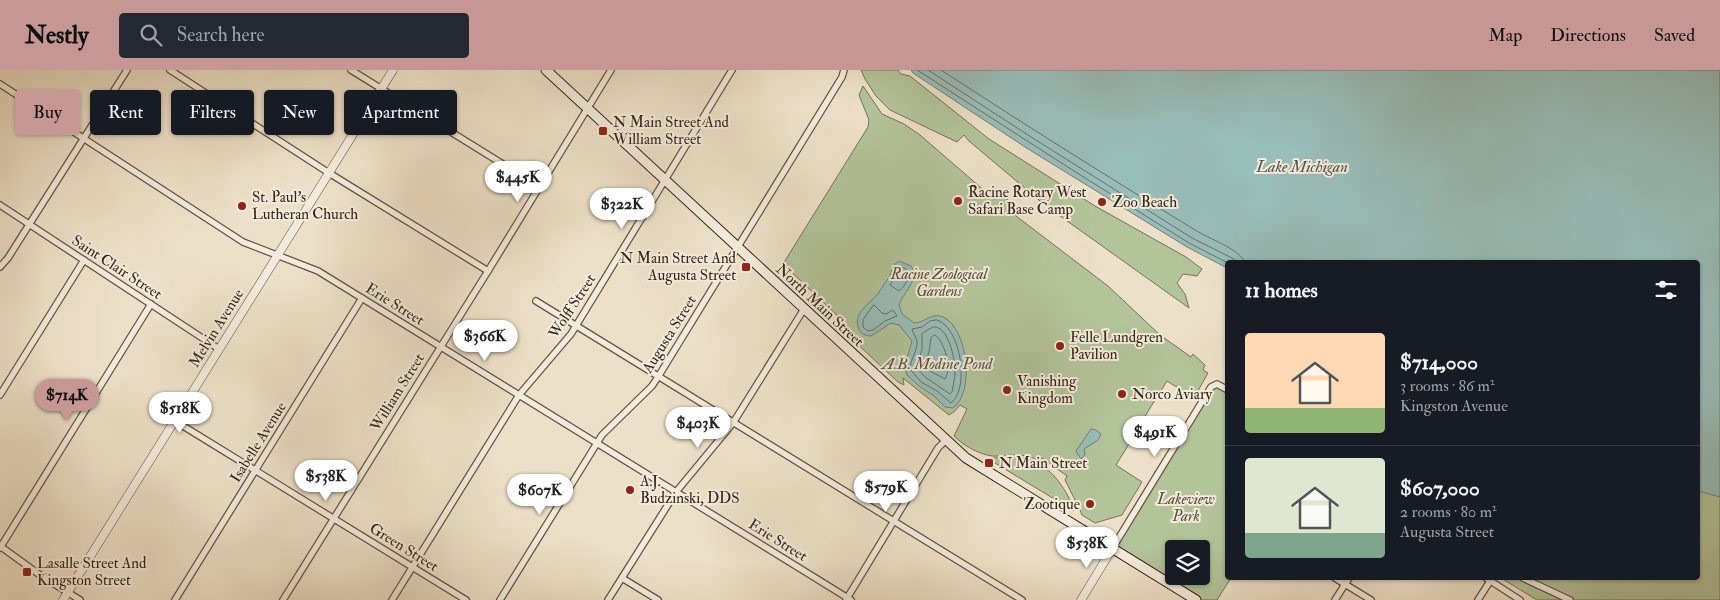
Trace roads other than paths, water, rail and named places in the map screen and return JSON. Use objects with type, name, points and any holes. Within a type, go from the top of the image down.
[{"type":"main road","name":"North Main Street","points":[[546,70],[945,440],[976,466],[1196,600]]},
{"type":"street","points":[[0,267],[30,225],[127,70]]},
{"type":"street","points":[[170,70],[329,173],[488,272]]},
{"type":"street","points":[[351,70],[381,90]]},
{"type":"street","name":"Melvin Avenue","points":[[381,90],[394,70]]},
{"type":"street","name":"William Street","points":[[283,600],[612,70]]},
{"type":"street","name":"Wolff Street","points":[[392,600],[519,395],[571,334],[732,70]]},
{"type":"street","name":"Augusta Street","points":[[500,600],[602,435],[652,386],[842,77],[844,70]]},
{"type":"street","name":"Erie Street","points":[[0,84],[243,242],[318,271],[848,599]]},
{"type":"street","name":"Melvin Avenue","points":[[63,600],[353,135]]},
{"type":"street","points":[[455,135],[540,187]]},
{"type":"street","name":"Saint Clair Street","points":[[0,205],[219,349]]},
{"type":"street","points":[[0,395],[84,260]]},
{"type":"street","name":"Isabelle Avenue","points":[[175,600],[362,298]]},
{"type":"street","points":[[536,301],[1022,600]]},
{"type":"street","points":[[80,600],[0,547],[152,304]]},
{"type":"street","points":[[608,600],[676,492],[734,423],[804,309]]},
{"type":"street","points":[[1081,600],[1209,390],[1215,384],[1220,384],[1225,388]]},
{"type":"street","name":"Green Street","points":[[175,421],[466,600]]},
{"type":"street","points":[[848,599],[893,521],[938,448],[945,440]]},
{"type":"street","points":[[622,578],[658,600]]},
{"type":"street","points":[[1338,580],[1371,600]]},
{"type":"street","points":[[1335,600],[1348,580]]},
{"type":"street","points":[[1478,600],[1489,580]]},
{"type":"street","points":[[1493,580],[1520,600]]},
{"type":"street","points":[[1528,580],[1570,600]]},
{"type":"water","name":"Lake Michigan","points":[[911,70],[1720,70],[1720,497],[1700,492],[1700,260],[1225,260],[1225,267],[1187,247],[1025,147]]},
{"type":"water","name":"A.B. Modine Pond","points":[[899,261],[911,266],[914,271],[913,281],[899,305],[902,314],[914,323],[935,316],[943,317],[952,323],[963,347],[966,361],[964,389],[960,400],[953,408],[945,407],[907,375],[905,365],[912,341],[899,325],[891,323],[871,336],[867,336],[861,332],[857,324],[859,315],[865,306],[879,293],[889,278],[894,265]]},
{"type":"water","points":[[1091,429],[1101,434],[1098,440],[1084,449],[1085,455],[1081,459],[1076,451]]},
{"type":"place","name":"N Main Street And William Street","points":[[603,131]]},
{"type":"place","name":"Racine Rotary West Safari Base Camp","points":[[958,201]]},
{"type":"place","name":"Zoo Beach","points":[[1102,202]]},
{"type":"place","name":"St. Paul's Lutheran Church","points":[[242,206]]},
{"type":"place","name":"N Main Street And Augusta Street","points":[[746,267]]},
{"type":"place","name":"Felle Lundgren Pavilion","points":[[1060,346]]},
{"type":"place","name":"Vanishing Kingdom","points":[[1007,390]]},
{"type":"place","name":"Norco Aviary","points":[[1122,394]]},
{"type":"place","name":"N Main Street","points":[[989,463]]},
{"type":"place","name":"A.J. Budzinski, DDS","points":[[630,490]]},
{"type":"place","name":"Zootique","points":[[1090,504]]},
{"type":"place","name":"Lasalle Street And Kingston Street","points":[[27,572]]},
{"type":"park label","name":"Racine Zoological Gardens","points":[[939,282]]},
{"type":"park label","name":"Lakeview Park","points":[[1186,508]]}]
